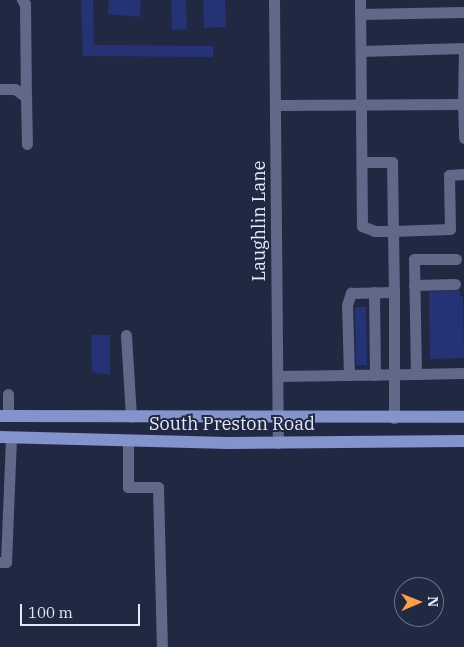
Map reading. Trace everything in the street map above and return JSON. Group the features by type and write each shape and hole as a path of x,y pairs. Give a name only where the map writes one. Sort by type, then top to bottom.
{"main road":[{"name":"South Preston Road","path":"4,416 278,419 464,417"},
{"name":"South Preston Road","path":"5,437 278,443 464,441"}],"street":[{"path":"22,0 25,4 27,144"},
{"name":"Laughlin Lane","path":"274,0 278,443"},
{"path":"360,0 362,226 375,231 450,229 449,175 464,174"},
{"path":"360,14 464,12"},
{"path":"361,51 464,49 464,138"},
{"path":"0,89 15,89 26,97"},
{"path":"275,105 463,104"},
{"path":"362,162 392,162 394,418"},
{"path":"416,374 414,260 456,259"},
{"path":"414,285 455,284"},
{"path":"374,292 375,375"},
{"path":"349,375 347,299 351,293 394,292"},
{"path":"126,335 131,417"},
{"path":"278,376 463,373"},
{"path":"4,416 8,394"},
{"path":"0,562 6,562 5,437"},
{"path":"128,441 128,487 158,487 162,647"}],"building":[{"path":"81,0 93,0 94,45 213,46 213,57 83,56"},
{"path":"109,0 141,0 140,17 108,14"},
{"path":"171,0 186,0 187,29 172,30"},
{"path":"203,0 225,0 226,27 204,28"},
{"path":"460,290 460,296 463,296 464,358 430,359 429,292"},
{"path":"355,307 366,307 367,365 356,365"},
{"path":"91,335 110,335 110,375 92,372"}]}
